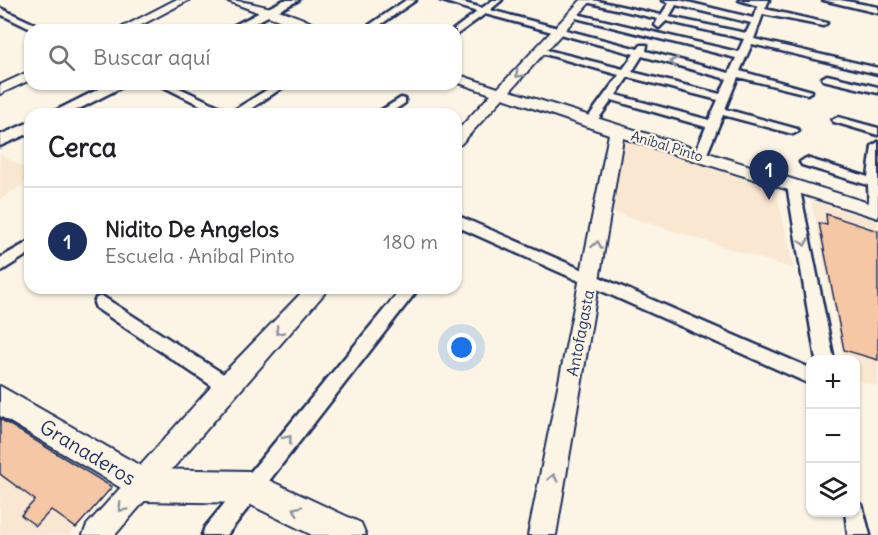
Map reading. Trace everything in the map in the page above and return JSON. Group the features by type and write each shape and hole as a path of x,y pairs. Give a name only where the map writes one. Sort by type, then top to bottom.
{"main road":[{"path":"244,24 293,0"},
{"path":"70,108 108,90"},
{"path":"0,141 24,130"},
{"name":"Granaderos","path":"0,400 143,485 249,487 350,535"}],"street":[{"path":"135,24 184,0"},
{"path":"231,0 300,24"},
{"path":"376,24 412,0"},
{"path":"444,0 639,53 807,92"},
{"path":"462,28 498,0"},
{"path":"462,134 587,0 878,71"},
{"path":"743,0 761,9"},
{"path":"827,0 878,10"},
{"path":"590,123 664,18 672,1 761,9 823,23"},
{"path":"700,156 761,9"},
{"path":"0,11 27,24"},
{"path":"572,16 741,56"},
{"path":"539,51 723,98"},
{"path":"0,90 24,78"},
{"path":"827,78 878,90"},
{"name":"Aníbal Pinto","path":"462,80 590,123 877,212"},
{"path":"177,90 214,108"},
{"path":"245,108 273,90"},
{"path":"609,96 713,125"},
{"path":"390,108 401,101"},
{"path":"718,111 793,131"},
{"path":"838,120 878,132"},
{"name":"Antofagasta","path":"542,535 617,131"},
{"path":"877,212 874,183 878,146"},
{"path":"806,162 874,183"},
{"path":"793,185 824,355"},
{"path":"462,227 591,279 806,374"},
{"path":"0,266 24,250"},
{"path":"97,535 227,386 313,294"},
{"path":"213,535 249,487 406,294"},
{"path":"102,303 227,386"},
{"path":"856,517 859,535"}],"shaded area":[{"path":"621,135 776,190 794,269 613,212"},
{"path":"0,154 24,168 24,185 0,199"},
{"path":"811,200 878,221 878,386 860,381 860,355 843,355"},
{"path":"0,412 112,487 69,535 0,535"}],"building":[{"path":"826,214 878,231 878,360 844,350 819,223 827,225"},
{"path":"0,419 112,487 76,528 51,510 36,526 21,515 35,500 0,474"}],"place":[{"name":"Nidito De Angelos","path":"769,200"}]}
